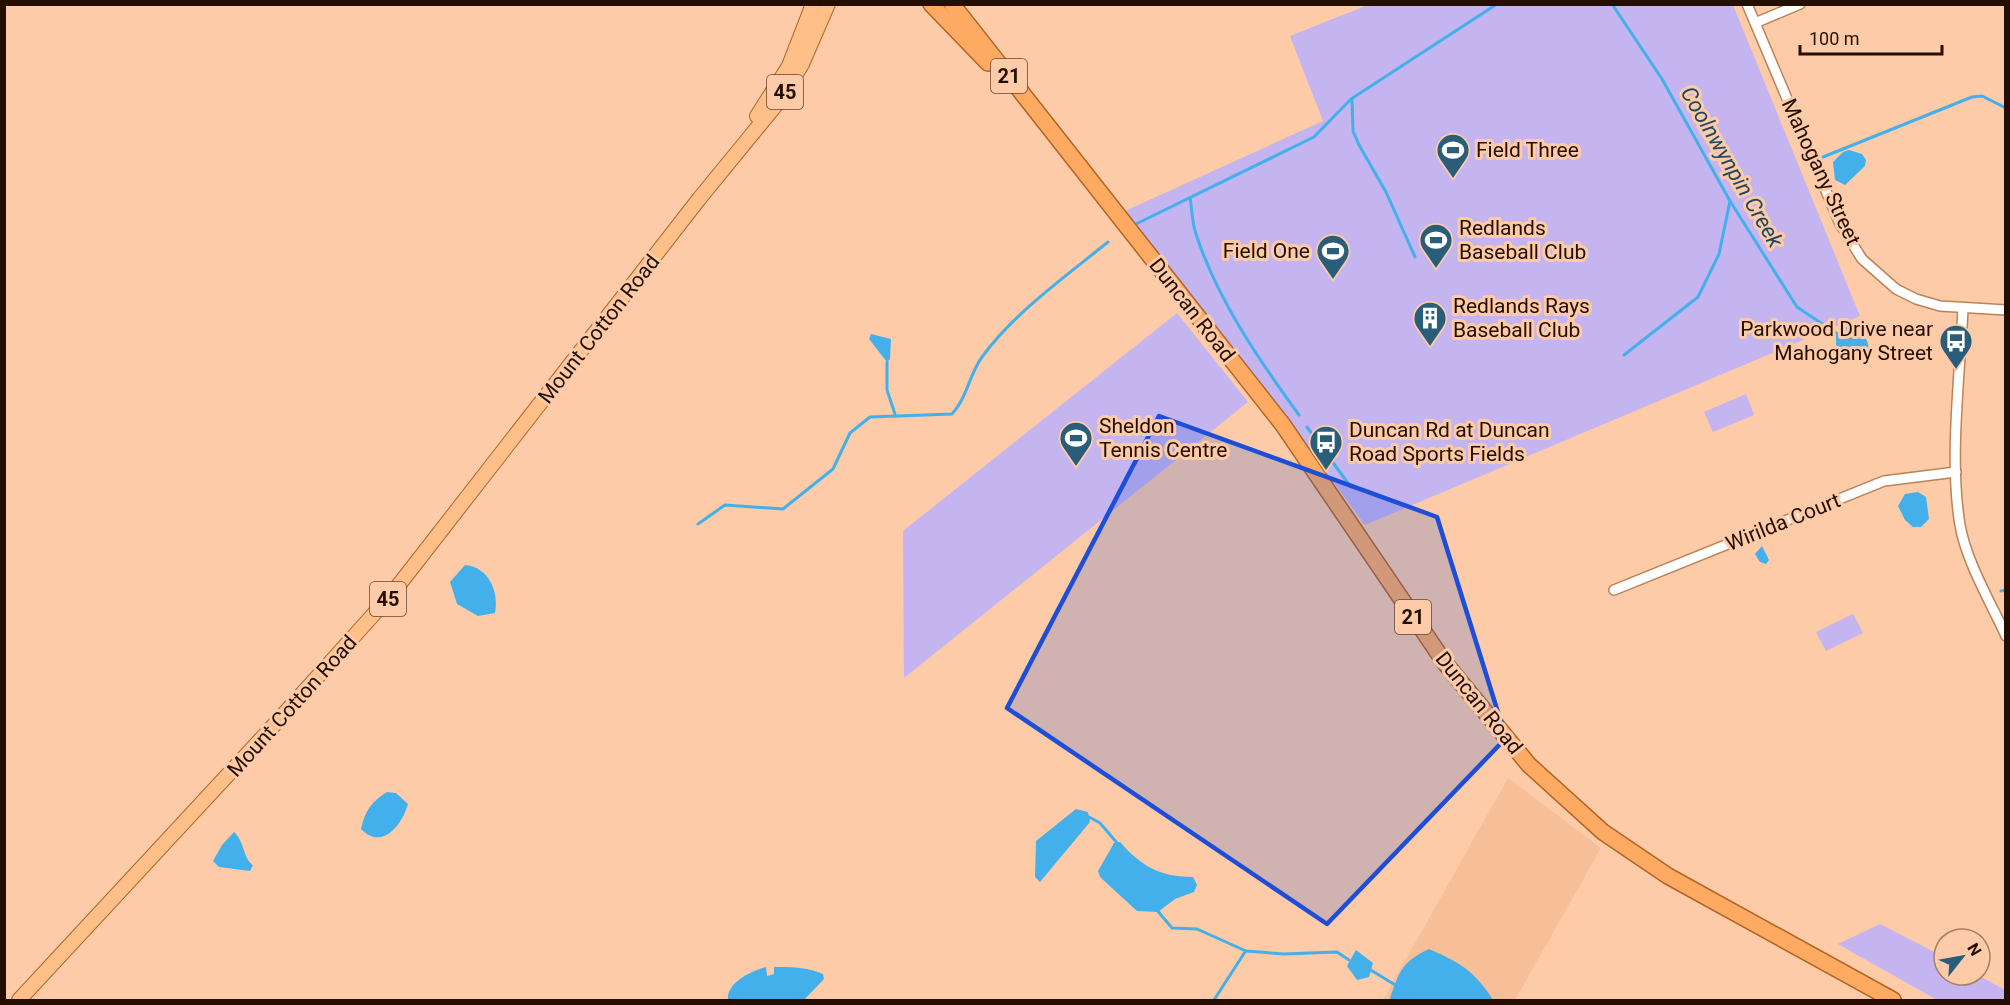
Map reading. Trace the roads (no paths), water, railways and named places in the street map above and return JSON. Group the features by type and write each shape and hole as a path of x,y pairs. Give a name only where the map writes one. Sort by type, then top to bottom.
{"highway":[{"name":"Duncan Road","path":"931,4 1040,118"},
{"name":"Duncan Road","path":"952,4 1283,425 1445,663 1484,714 1529,765 1603,832 1668,876 1893,1000"}],"main road":[{"name":"Mount Cotton Road","path":"723,168 789,66 813,4"},
{"path":"746,134 794,67 820,4"},
{"name":"Mount Cotton Road","path":"19,1000 276,724 391,595 794,80 828,4"}],"street":[{"name":"Mahogany Street","path":"1747,4 1840,224 1862,259 1896,289 1916,299 1940,306 2006,310"},
{"path":"1755,23 1800,4"},
{"path":"1964,308 1956,472 1960,526 1965,543 2006,636"},
{"name":"Wirilda Court","path":"1614,590 1884,481 1956,472"}],"water":[{"path":"1849,150 1862,154 1866,160 1865,166 1845,185 1835,180 1833,162 1843,152"},
{"path":"1848,326 1864,336 1868,343 1869,353 1850,361 1836,345 1836,333"},
{"path":"871,334 891,339 890,359 887,362 869,339"},
{"path":"1918,492 1926,497 1929,519 1921,527 1913,527 1905,520 1898,506 1905,494"},
{"path":"1762,546 1769,560 1766,564 1760,562 1755,554"},
{"path":"465,565 480,570 490,582 494,589 495,613 478,616 457,604 450,582"},
{"path":"387,792 396,793 408,804 405,812 390,833 376,837 369,835 361,829 364,817 373,803"},
{"path":"1076,809 1088,812 1090,822 1040,882 1035,877 1036,841"},
{"path":"234,832 238,836 247,859 253,865 250,871 219,867 213,861 222,845"},
{"path":"1120,842 1136,858 1152,868 1171,875 1193,877 1197,885 1194,892 1175,899 1158,912 1137,911 1100,877 1098,871 1114,843"},
{"path":"1429,949 1465,968 1480,982 1493,1000 1392,1000 1390,998 1393,989 1403,968 1413,958"},
{"path":"1356,950 1373,963 1369,977 1357,980 1347,966"},
{"path":"766,967 767,976 774,974 774,967 793,967 823,974 824,979 804,1000 728,1000 728,994 735,983 753,971"}],"waterway":[{"path":"1136,224 1314,137 1351,99 1497,4"},
{"name":"Coolnwynpin Creek","path":"1612,4 1662,79 1730,201 1797,307 1836,333"},
{"path":"1823,157 1972,97 1982,96 2006,108"},
{"path":"1352,99 1353,131 1386,192 1415,257"},
{"path":"1190,198 1195,230 1215,282 1254,351 1299,415"},
{"path":"1624,355 1698,297 1719,254 1730,201"},
{"path":"698,524 725,505 783,509 833,469 850,433 870,417 952,414 961,401 982,357 1009,325 1108,242"},
{"path":"887,362 887,390 895,414"},
{"path":"1307,427 1350,486"},
{"path":"2001,591 2006,590"},
{"path":"1089,817 1100,823 1118,844"},
{"path":"1156,909 1172,928 1197,929 1246,951 1284,954 1337,952 1349,960"},
{"path":"1214,1000 1245,952"},
{"path":"1369,969 1397,986"}],"place":[{"name":"Field Three","path":"1453,179"},
{"name":"Redlands Baseball Club","path":"1436,269"},
{"name":"Field One","path":"1333,280"},
{"name":"Redlands Rays Baseball Club","path":"1430,347"},
{"name":"Parkwood Drive near Mahogany Street","path":"1956,370"},
{"name":"Sheldon Tennis Centre","path":"1076,467"},
{"name":"Duncan Rd at Duncan Road Sports Fields","path":"1326,471"}]}
